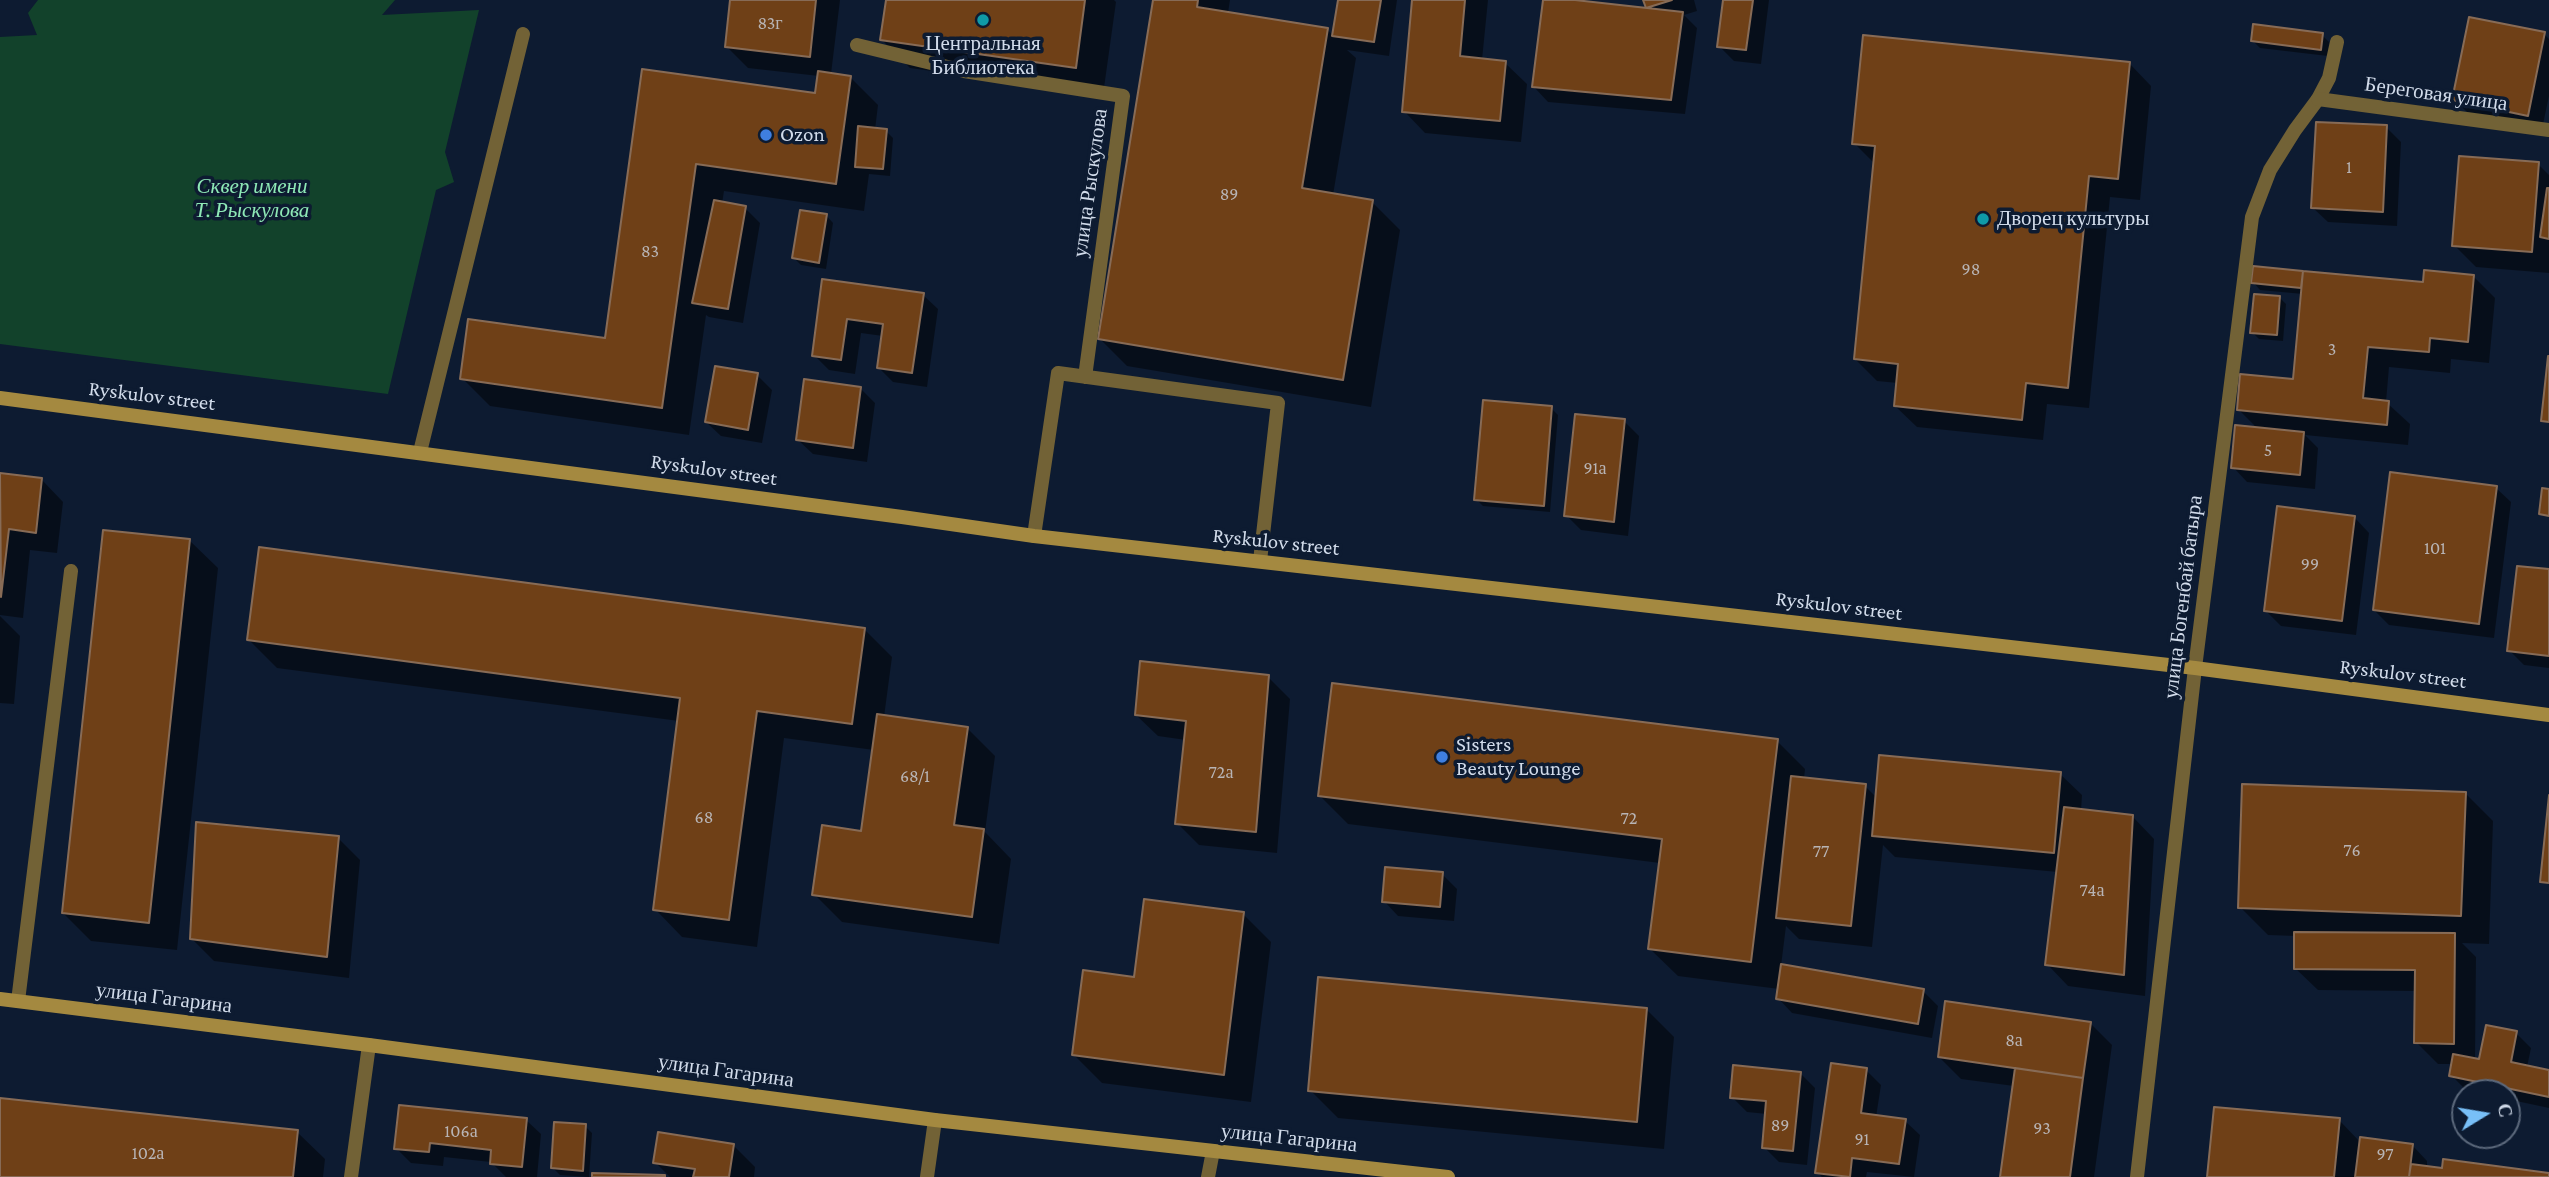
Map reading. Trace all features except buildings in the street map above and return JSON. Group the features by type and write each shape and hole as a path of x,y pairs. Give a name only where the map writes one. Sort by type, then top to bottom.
{"main road":[{"name":"Ryskulov street","path":"0,398 1034,536 2195,668 2549,715"},
{"name":"улица Гагарина","path":"0,999 934,1120 1448,1177"}],"street":[{"path":"420,452 523,34"},
{"name":"улица Богенбай батыра","path":"2137,1177 2195,668 2253,210 2270,170 2329,78 2337,42"},
{"name":"улица Рыскулова","path":"857,46 964,71 1123,96 1085,377"},
{"name":"Береговая улица","path":"2318,99 2549,130"},
{"path":"1034,536 1058,373 1278,403 1260,561"},
{"path":"18,1001 71,571"},
{"path":"351,1177 369,1045"},
{"path":"927,1177 934,1120"},
{"path":"1208,1177 1213,1151"}],"green space":[{"name":"Сквер имени Т. Рыскулова","path":"38,0 395,0 382,15 479,10 445,152 454,182 436,190 388,394 0,344 0,37 37,35 28,13"}],"place":[{"name":"Центральная Библиотека","path":"983,20"},
{"name":"Ozon","path":"766,135"},
{"name":"Дворец культуры","path":"1983,219"},
{"name":"Sisters Beauty Lounge","path":"1442,757"}]}
